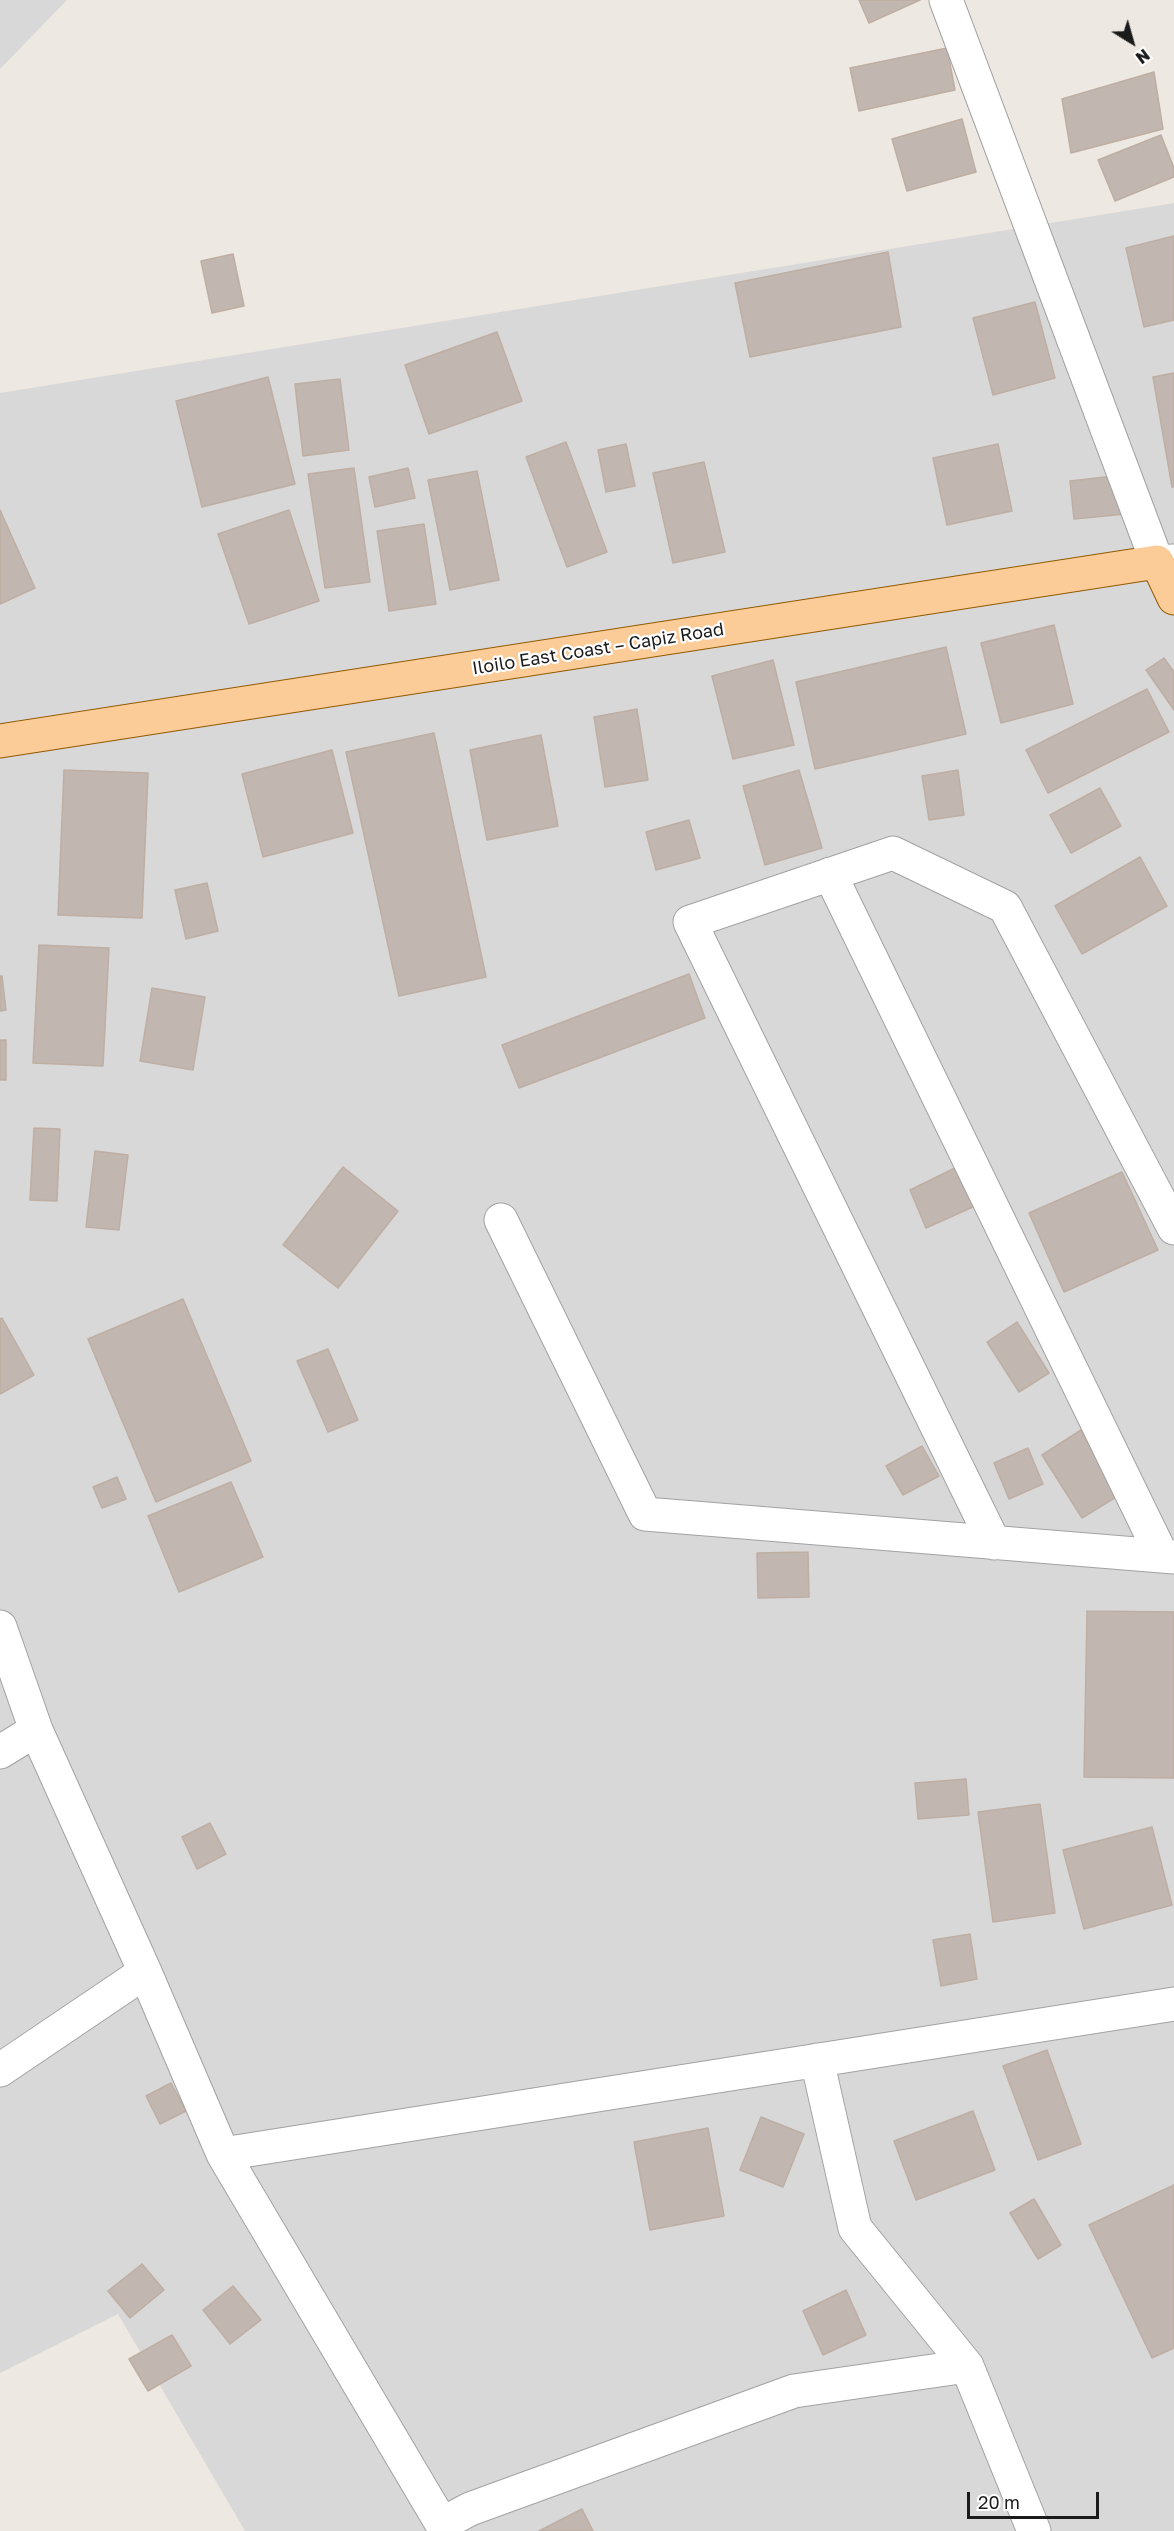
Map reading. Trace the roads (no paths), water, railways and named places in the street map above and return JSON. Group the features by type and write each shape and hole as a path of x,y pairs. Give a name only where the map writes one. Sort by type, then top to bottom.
{"main road":[{"path":"1165,562 1174,598"},
{"name":"Iloilo East Coast – Capiz Road","path":"0,741 1165,562"}],"street":[{"path":"946,0 1165,562"},
{"path":"994,1543 690,922 893,853 1005,907 1174,1228"},
{"path":"831,874 1168,1557"},
{"path":"501,1220 645,1514 1168,1557"},
{"path":"0,1627 36,1730 145,1972 223,2154 444,2527 470,2509 794,2391 967,2366"},
{"path":"0,1752 36,1730"},
{"path":"0,2070 145,1972"},
{"path":"223,2154 1174,2004"},
{"path":"817,2060 855,2228 967,2366 1034,2531"}]}
